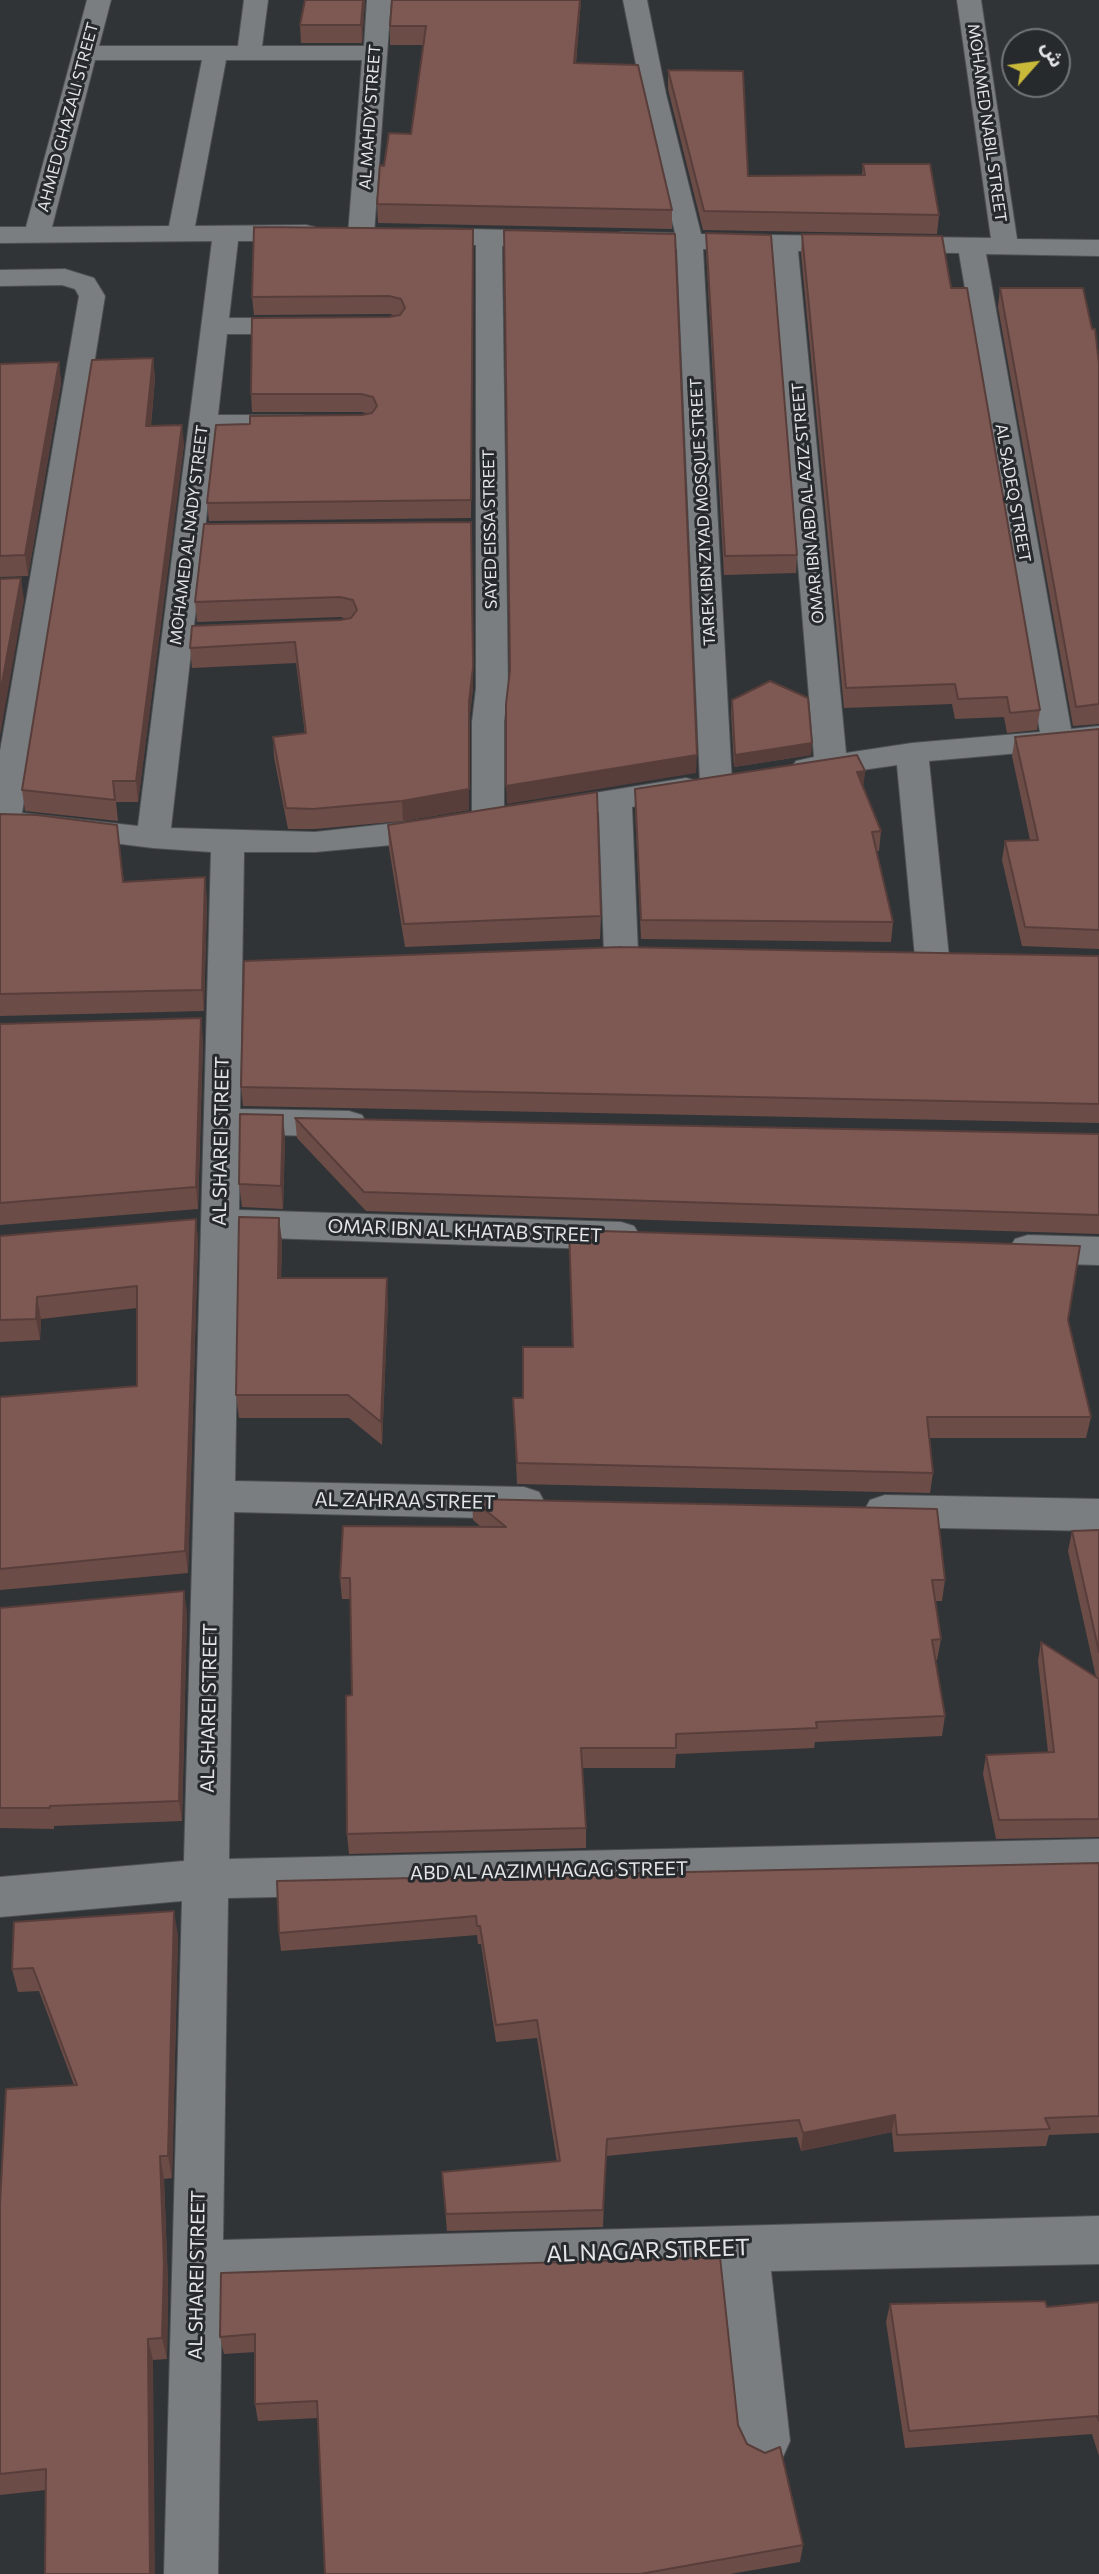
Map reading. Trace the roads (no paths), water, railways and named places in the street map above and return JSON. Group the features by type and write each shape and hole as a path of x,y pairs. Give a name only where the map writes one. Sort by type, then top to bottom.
{"street":[{"name":"AHMED GHAZALI STREET","path":"37,234 99,0"},
{"path":"249,53 256,0"},
{"name":"AL MAHDY STREET","path":"379,0 376,53 383,235"},
{"name":"TAREK IBN ZIYAD MOSQUE STREET","path":"615,800 729,781 690,241 654,94 635,0"},
{"name":"MOHAMED NABIL STREET","path":"970,0 1005,246"},
{"path":"85,53 376,53"},
{"path":"181,232 215,53"},
{"path":"0,235 181,232 1099,247"},
{"name":"MOHAMED AL NADY STREET","path":"153,838 191,634 203,533 203,424 226,233"},
{"name":"SAYED EISSA STREET","path":"488,820 488,722 492,688 475,530 489,238"},
{"name":"OMAR IBN ABD AL AZIZ STREET","path":"784,243 831,764"},
{"name":"AL SADEQ STREET","path":"971,245 1057,740"},
{"path":"0,278 65,277 85,284 92,296 2,823 41,824 153,838 228,842 341,840 403,834 615,800 621,953"},
{"path":"215,326 323,325"},
{"path":"203,424 322,423"},
{"path":"11,589 44,588"},
{"path":"780,773 912,753 1099,736"},
{"path":"912,753 932,957"},
{"name":"AL SHAREI STREET","path":"191,2574 205,1879 192,1592 214,1496 206,1224 221,1121 209,1026 238,967 228,842"},
{"path":"221,1121 389,1125"},
{"name":"OMAR IBN AL KHATAB STREET","path":"206,1224 652,1237"},
{"path":"987,1247 1099,1251"},
{"name":"AL ZAHRAA STREET","path":"214,1496 559,1504"},
{"path":"849,1510 1099,1515"},
{"name":"ABD AL AAZIM HAGAG STREET","path":"0,1897 205,1879 1099,1859"},
{"name":"AL NAGAR STREET","path":"197,2266 744,2248 1099,2240"},
{"path":"744,2248 764,2441"}]}
